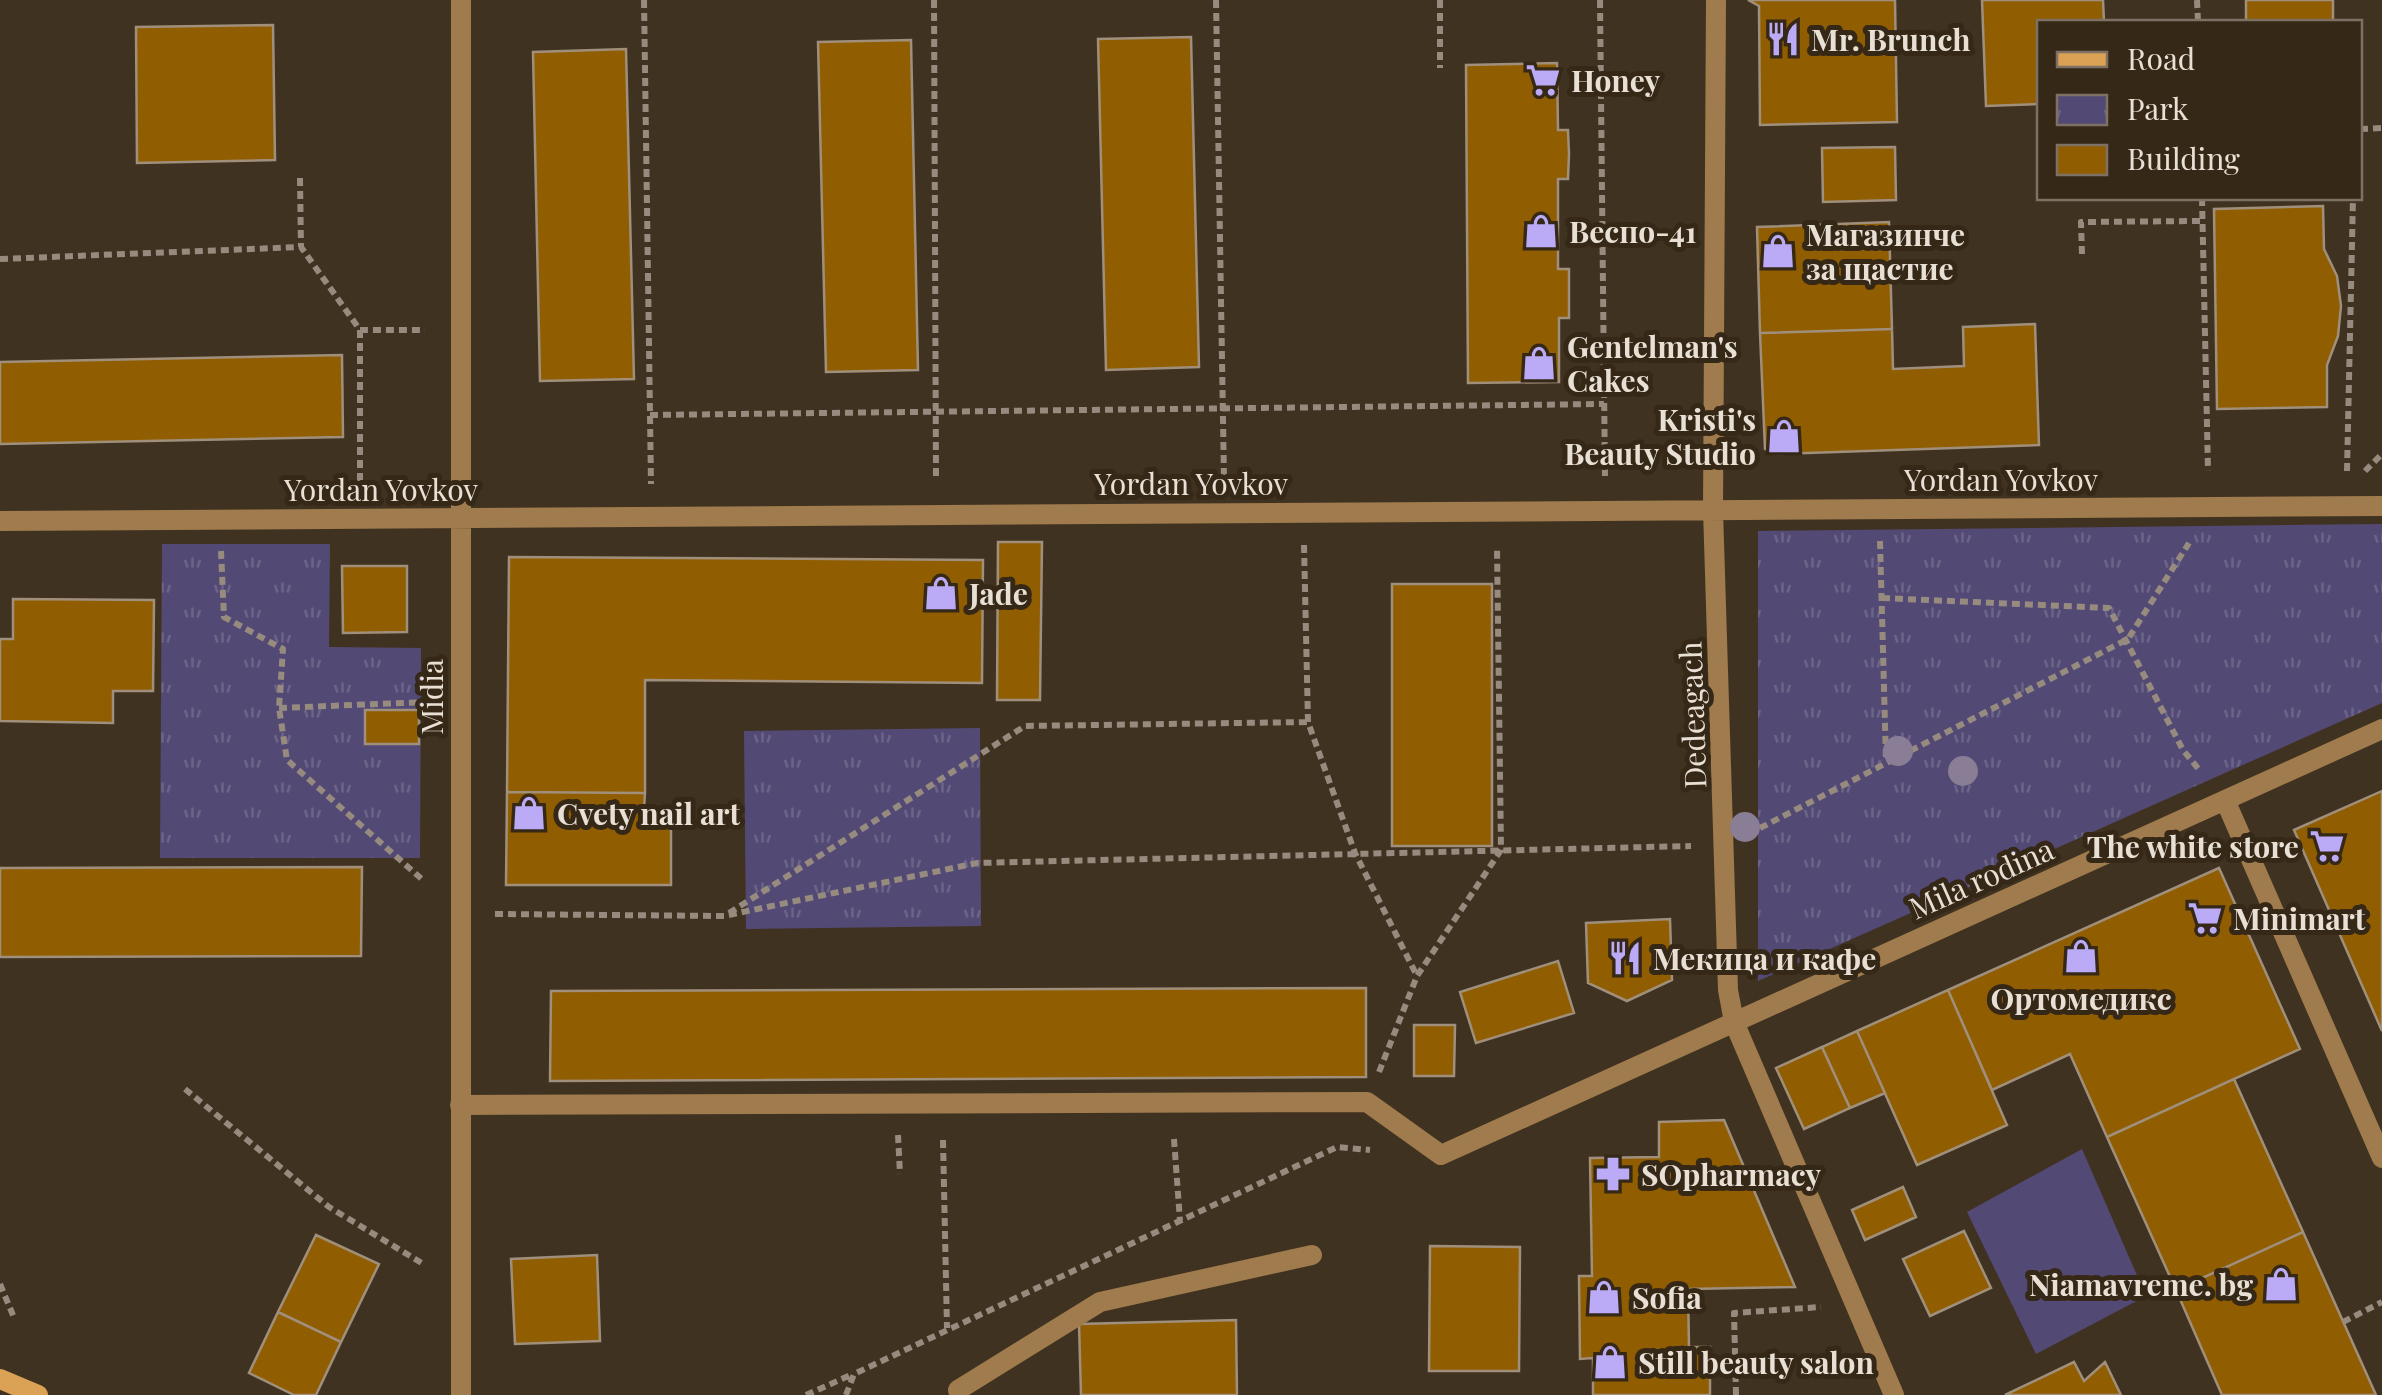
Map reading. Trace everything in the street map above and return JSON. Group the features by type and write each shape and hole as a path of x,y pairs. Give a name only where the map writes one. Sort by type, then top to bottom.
{"main road":[{"path":"0,1379 38,1395"}],"street":[{"name":"Midia","path":"461,0 461,1395"},
{"name":"Dedeagach","path":"1716,0 1714,510 1727,845 1728,990 1734,1022 1894,1395"},
{"name":"Yordan Yovkov","path":"0,521 2382,506"},
{"name":"Mila rodina","path":"1441,1155 2382,728"},
{"path":"2225,800 2382,1158"},
{"path":"460,1106 1367,1102 1441,1155"},
{"path":"955,1393 1100,1302 1312,1255"}],"path":[{"path":"644,0 652,518"},
{"path":"934,0 936,515"},
{"path":"1216,0 1225,513"},
{"path":"1440,0 1440,68"},
{"path":"1600,0 1604,472"},
{"path":"300,178 301,247 360,330 360,454"},
{"path":"2202,200 2208,444"},
{"path":"2346,488 2353,200"},
{"path":"2082,254 2081,222 2202,221"},
{"path":"0,259 301,247"},
{"path":"360,330 461,329"},
{"path":"650,415 1604,404"},
{"path":"219,520 224,617 283,650 278,708 288,760 461,914 724,916 977,863 1727,845 2128,640 2208,508"},
{"path":"1879,510 1886,761"},
{"path":"1337,1148 1367,1102 1417,976 1502,850 1496,512"},
{"path":"1303,513 1308,722 1355,854 1417,976"},
{"path":"1882,598 2108,608 2184,750 2225,800"},
{"path":"278,708 460,701"},
{"path":"724,916 1025,726 1308,722"},
{"path":"185,1089 329,1207 461,1286"},
{"path":"1171,1103 1180,1221"},
{"path":"942,1104 947,1328"},
{"path":"806,1395 1337,1148 1441,1155"},
{"path":"0,1284 15,1320"},
{"path":"2343,1322 2382,1302"},
{"path":"1736,1395 1734,1313 1826,1307"},
{"path":"846,1395 854,1374"}],"green space":[{"path":"2382,524 2382,703 1758,981 1758,531"},
{"path":"162,544 330,544 329,647 421,648 420,858 160,858"},
{"path":"980,728 981,926 746,929 744,731"},
{"path":"2082,1149 2146,1296 2036,1354 1967,1212"}],"building":[{"path":"1748,0 1895,0 1897,122 1760,125 1759,6"},
{"path":"1982,0 2103,0 2104,20 2037,20 2037,104 1986,106"},
{"path":"2246,0 2333,0 2333,20 2246,20"},
{"path":"273,25 275,160 137,163 136,27"},
{"path":"1191,37 1199,367 1106,370 1098,39"},
{"path":"911,40 918,370 826,372 818,42"},
{"path":"626,49 634,379 540,381 533,52"},
{"path":"1557,63 1558,130 1568,130 1569,154 1568,179 1558,179 1558,269 1569,269 1569,318 1559,318 1559,382 1468,383 1466,65"},
{"path":"1895,147 1896,200 1823,202 1822,148"},
{"path":"2323,206 2324,249 2337,276 2341,306 2338,336 2327,365 2327,407 2217,409 2214,209"},
{"path":"1889,222 1892,329 1760,333 1757,227"},
{"path":"2035,324 2039,445 1777,454 1765,449 1760,333 1892,329 1893,369 1964,366 1963,327"},
{"path":"342,355 343,437 0,444 0,362"},
{"path":"998,542 1042,542 1040,700 997,700"},
{"path":"509,557 983,560 982,683 645,680 645,793 507,792"},
{"path":"342,566 407,566 407,632 343,633"},
{"path":"1392,584 1492,584 1492,846 1392,846"},
{"path":"13,599 154,600 153,691 113,691 113,723 0,721 0,639 13,639"},
{"path":"365,710 419,710 419,744 365,744"},
{"path":"2382,791 2382,1031 2294,830"},
{"path":"507,792 645,793 644,809 671,809 671,885 506,885"},
{"path":"362,867 361,956 0,957 0,868"},
{"path":"2219,868 2300,1049 2107,1137 2070,1054 1992,1090 1948,990"},
{"path":"1670,919 1672,980 1627,1001 1588,983 1586,923"},
{"path":"1558,961 1574,1013 1476,1043 1460,992"},
{"path":"1366,988 1366,1077 550,1081 551,991"},
{"path":"1948,990 2007,1125 1917,1165 1857,1031"},
{"path":"1414,1025 1455,1025 1454,1076 1414,1076"},
{"path":"1857,1031 1885,1093 1850,1108 1822,1047"},
{"path":"1822,1047 1850,1108 1804,1129 1776,1068"},
{"path":"2234,1079 2303,1232 2176,1290 2107,1137"},
{"path":"1724,1120 1795,1287 1688,1289 1689,1347 1710,1347 1710,1395 1593,1395 1593,1358 1580,1359 1579,1276 1592,1276 1590,1158 1659,1157 1659,1122"},
{"path":"1903,1187 1916,1217 1865,1240 1852,1210"},
{"path":"1964,1231 1991,1288 1930,1316 1903,1259"},
{"path":"2303,1232 2376,1395 2222,1395 2176,1290"},
{"path":"316,1235 379,1264 341,1342 278,1312"},
{"path":"1430,1246 1520,1247 1519,1371 1429,1371"},
{"path":"597,1255 600,1341 515,1344 511,1259"},
{"path":"278,1312 341,1342 316,1395 294,1395 249,1373"},
{"path":"1236,1320 1237,1395 1081,1395 1079,1324"},
{"path":"2074,1362 2084,1381 2105,1362 2121,1395 2005,1395"}],"place":[{"name":"Mr. Brunch","path":"1783,39"},
{"name":"Honey","path":"1543,80"},
{"name":"Веспо-41","path":"1541,231"},
{"name":"Магазинче за щастие","path":"1778,251"},
{"name":"Gentelman's Cakes","path":"1539,363"},
{"name":"Kristi's Beauty Studio","path":"1784,436"},
{"name":"Jade","path":"941,593"},
{"name":"Cvety nail art","path":"529,813"},
{"name":"The white store","path":"2327,846"},
{"name":"Minimart","path":"2205,918"},
{"name":"Ортомедикс","path":"2081,956"},
{"name":"Мекица и кафе","path":"1625,958"},
{"name":"SOpharmacy","path":"1613,1174"},
{"name":"Niamavreme. bg","path":"2281,1284"},
{"name":"Sofia","path":"1604,1297"},
{"name":"Still beauty salon","path":"1610,1362"}]}
